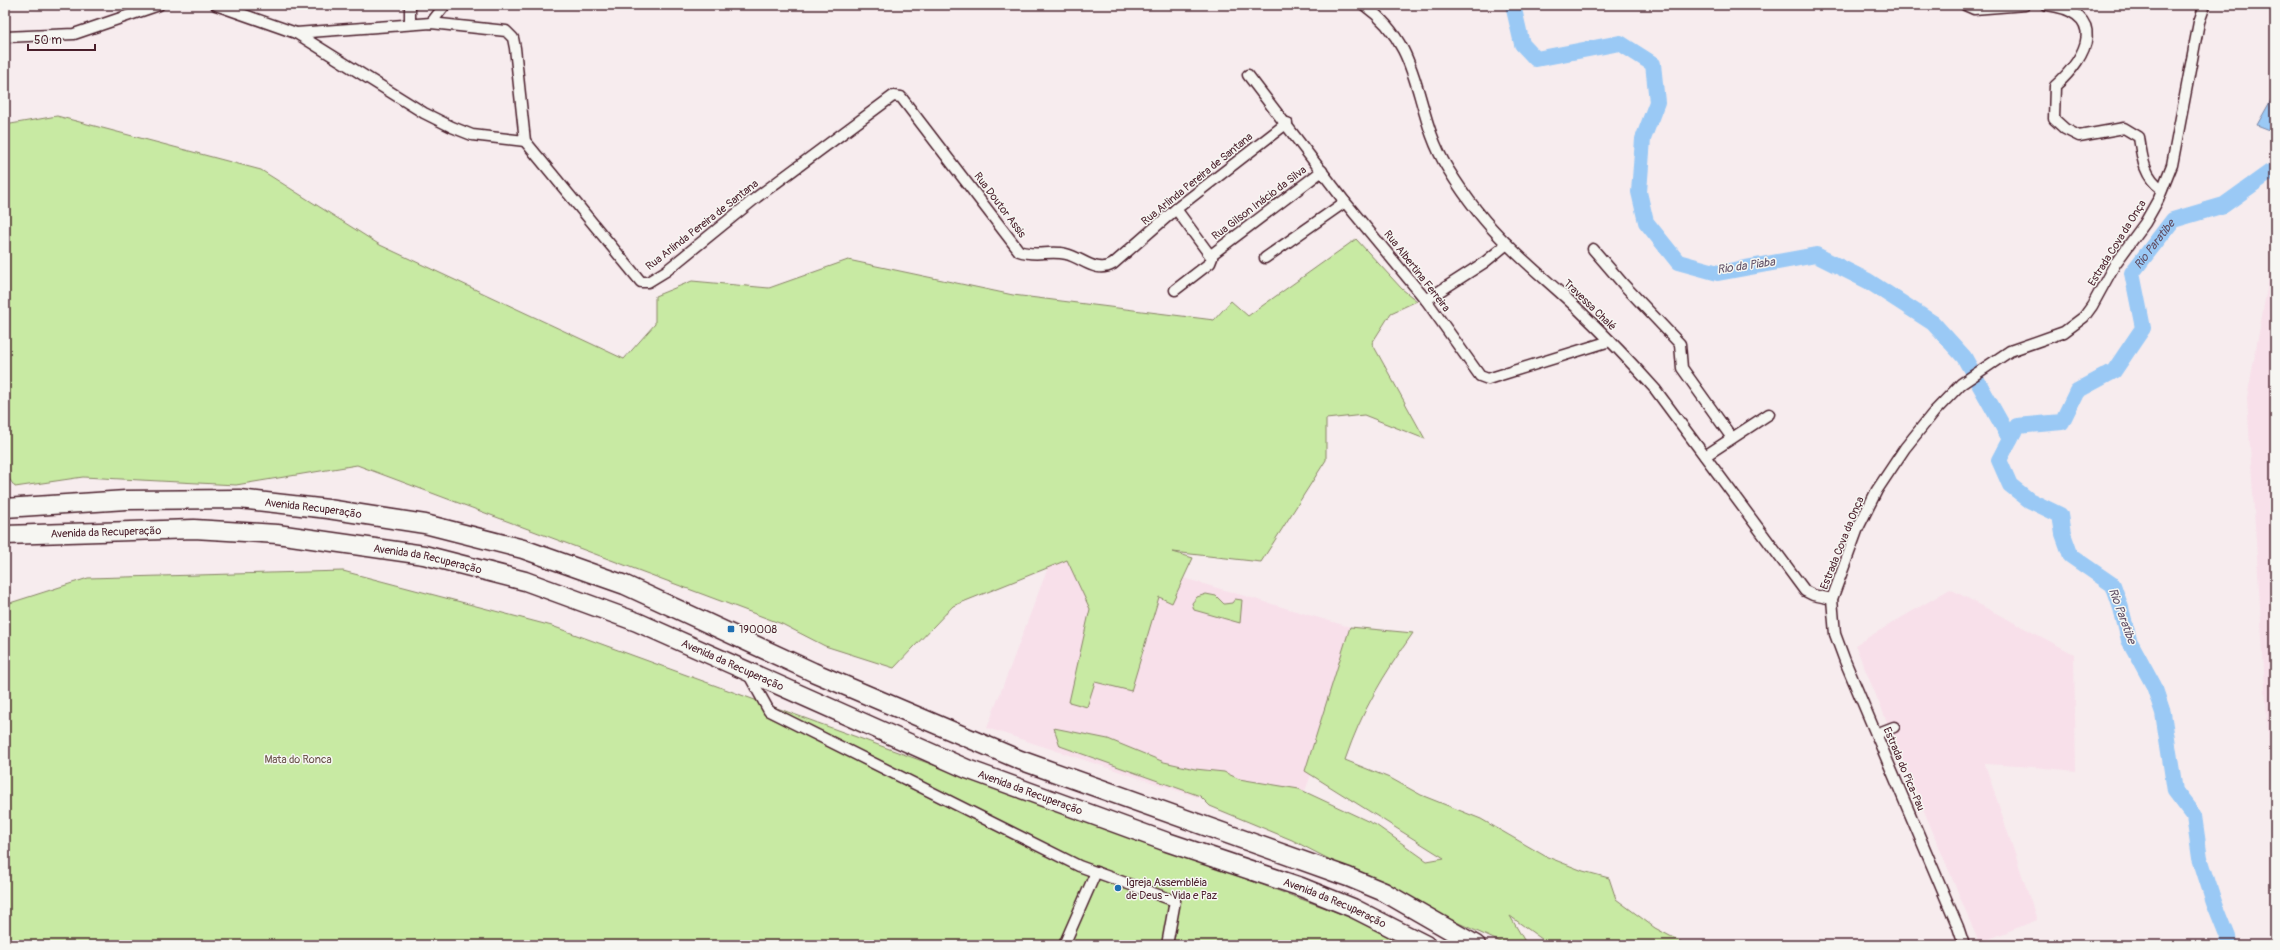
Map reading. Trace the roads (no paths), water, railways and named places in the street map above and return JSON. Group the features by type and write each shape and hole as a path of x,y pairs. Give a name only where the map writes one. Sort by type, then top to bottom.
{"highway":[{"name":"Avenida Recuperação","path":"5,508 126,500 239,500 328,509 440,528 523,549 612,580 661,600 813,672 1012,757 1134,802 1307,862 1384,892 1476,945"},
{"name":"Avenida da Recuperação","path":"5,535 134,529 229,530 350,543 424,556 525,581 637,622 967,769 1167,842 1301,887 1353,908 1426,945"}],"street":[{"path":"5,37 74,34 159,5"},
{"path":"216,5 257,18 296,33 424,113 452,128 472,135 525,142 513,38 506,31 431,23 296,33"},
{"path":"410,5 410,24"},
{"path":"431,23 445,5"},
{"name":"Travessa Chalé","path":"1364,5 1378,15 1398,38 1417,84 1435,144 1447,168 1461,188 1507,244 1610,341 1655,389 1799,583 1812,595 1832,599"},
{"path":"1965,5 1974,9 2025,5"},
{"path":"2047,5 2070,10 2079,16 2085,26 2088,41 2084,53 2056,86 2054,119 2065,129 2079,136 2124,128 2139,137 2144,165 2152,182 2162,189"},
{"name":"Estrada Cova da Onça","path":"1832,599 1858,528 1877,490 1905,448 1934,412 1961,384 2010,351 2064,332 2084,317 2115,264 2145,223 2172,165 2199,22 2205,5"},
{"name":"Rua Albertina Ferreira","path":"1248,75 1287,123 1345,202 1426,300 1484,378 1494,377 1610,341"},
{"name":"Rua Arlinda Pereira de Santana","path":"525,142 635,276 641,282 648,282 666,270 757,197 889,98 898,96 908,106"},
{"name":"Rua Doutor Assis","path":"908,106 1019,251 1028,254 1066,254 1093,266 1102,268 1113,264 1123,256"},
{"name":"Rua Arlinda Pereira de Santana","path":"1123,256 1176,209 1287,123"},
{"name":"Rua Gilson Inácio da Silva","path":"1175,290 1210,263 1211,256 1322,171"},
{"path":"1266,258 1345,202"},
{"path":"1176,209 1211,256"},
{"path":"1426,300 1485,262 1507,244"},
{"path":"1593,249 1624,285 1680,344 1682,368 1732,438"},
{"path":"1705,456 1769,414"},
{"name":"Estrada do Pica-Pau","path":"1832,599 1835,634 1958,927 1964,945"},
{"path":"747,672 769,711 1079,866 1175,901 1167,945"},
{"path":"1876,734 1894,727"},
{"path":"1064,945 1096,872"}],"water":[{"path":"2275,93 2275,132 2257,125"}],"waterway":[{"name":"Rio da Piaba","path":"1513,5 1522,44 1536,59 1620,43 1653,64 1657,102 1643,139 1639,192 1646,222 1678,262 1718,273 1816,255 1868,281 1933,323 1964,357 2010,439"},
{"name":"Rio Paratibe","path":"2229,945 2228,937 2214,902 2200,858 2194,816 2175,791 2163,713 2154,686 2129,640 2121,608 2113,585 2071,556 2063,534 2060,515 2029,500 2010,485 1999,460 2017,426 2062,422 2077,391 2114,371 2143,328 2132,273 2173,220 2224,205 2270,172 2275,173"}],"place":[{"name":"190008","path":"731,629"},
{"name":"Igreja Assembléia de Deus - Vida e Paz","path":"1118,888"}],"park label":[{"name":"Mata do Ronca","path":"298,759"}]}
